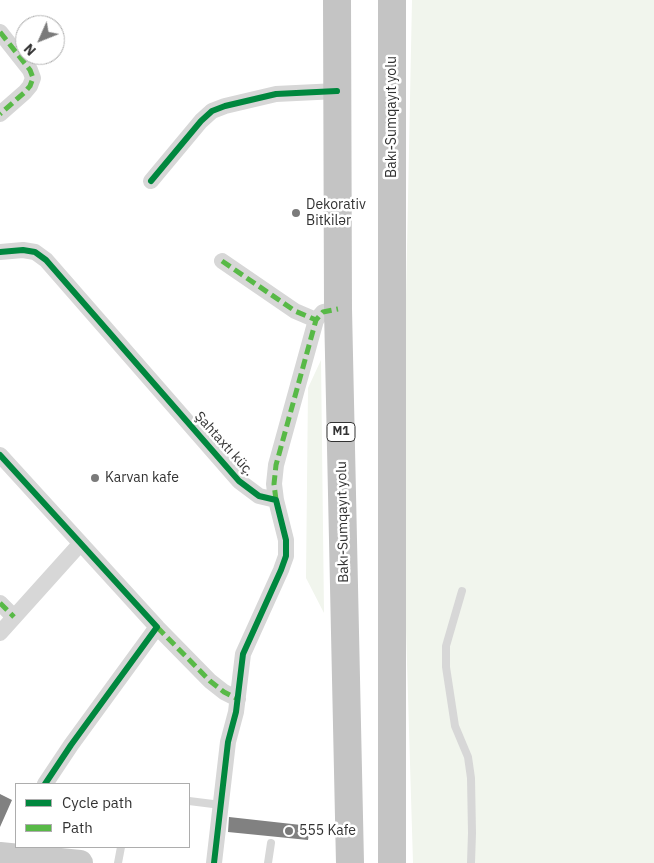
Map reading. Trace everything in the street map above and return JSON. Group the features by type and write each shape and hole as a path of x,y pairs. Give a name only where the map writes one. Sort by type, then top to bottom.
{"highway":[{"name":"Bakı-Sumqayıt yolu","path":"337,0 337,91 327,314 350,863"},
{"name":"Bakı-Sumqayıt yolu","path":"392,0 392,863"}],"main road":[{"path":"7,857 80,863"}],"street":[{"path":"0,32 30,70 33,78 26,92 0,114"},
{"path":"151,181 201,121 212,111 276,94 337,91"},
{"name":"Şahtaxtı küç.","path":"0,252 24,250 35,252 46,260 239,481 259,496 276,500"},
{"path":"214,863 228,742 238,699 240,666 243,654 286,556 283,524 276,500 274,484 276,466 327,314 295,311 222,261"},
{"path":"0,455 157,627 210,681 224,692 238,699"},
{"path":"0,634 80,544"},
{"path":"0,603 14,617"},
{"path":"46,783 157,627"}],"lane":[{"path":"462,591 446,646 446,667 455,726 468,757 471,778 471,863"},
{"path":"190,801 221,805"},
{"path":"268,863 271,843"},
{"path":"118,863 121,848"}],"shaded area":[{"path":"412,0 654,0 654,863 413,863 402,496"},
{"path":"321,360 324,613 306,578 308,388"}],"building":[{"path":"0,794 12,800 0,827"},
{"path":"229,817 310,826 308,840 228,832"}],"marked path":[{"path":"0,32 30,70 33,78 25,92 0,114"},
{"path":"222,261 295,311 316,320"},
{"path":"276,500 274,484 276,465 316,320 323,312 338,309"},
{"path":"0,603 14,617"},
{"path":"157,627 210,681 224,692 238,699"}],"cycle path":[{"path":"151,181 201,121 212,111 276,94 337,91"},
{"path":"0,252 23,250 35,252 46,260 239,481 259,496 276,500 286,540 286,556 243,654 236,712 228,742 214,863"},
{"path":"0,455 157,627 46,783"}],"place":[{"name":"Dekorativ Bitkilər","path":"296,213"},
{"name":"Karvan kafe","path":"95,478"},
{"name":"555 Kafe","path":"289,831"}]}
